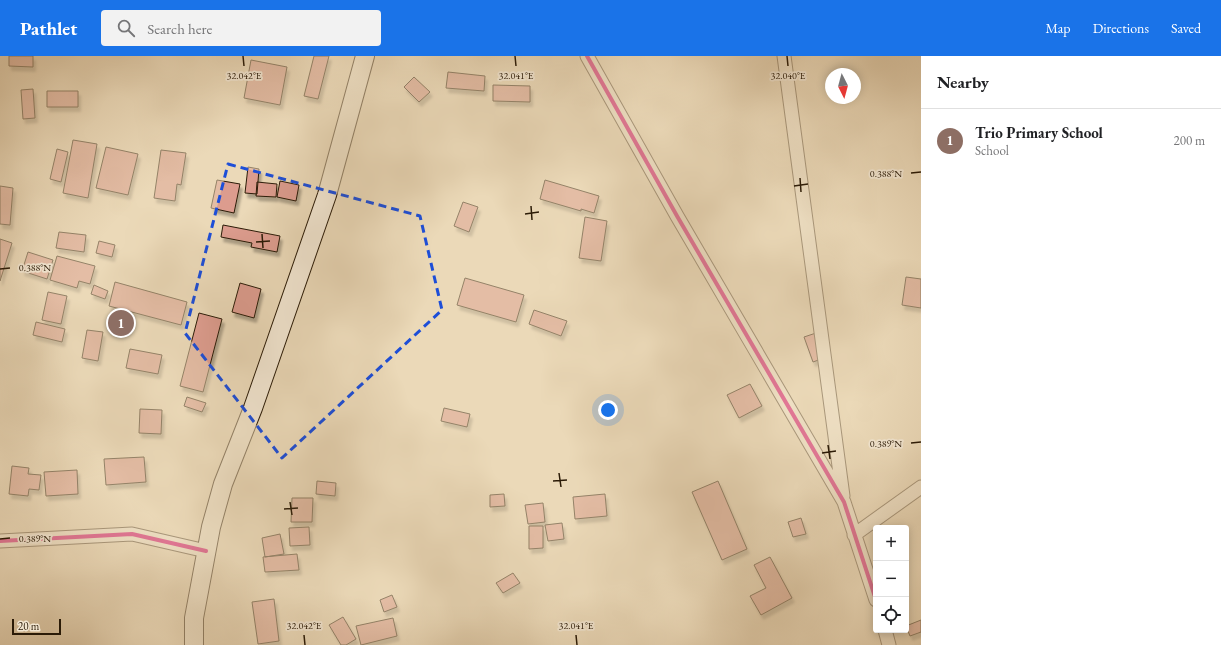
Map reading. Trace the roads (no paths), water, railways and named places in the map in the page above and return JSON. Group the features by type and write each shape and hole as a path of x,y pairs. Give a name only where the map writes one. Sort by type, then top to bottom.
{"main road":[{"path":"194,645 194,618 206,551 223,484 252,408 327,195 365,56"}],"street":[{"path":"587,56 681,223 844,502"},
{"path":"784,56 844,502 875,597"},
{"path":"854,535 921,487"},
{"path":"0,541 132,534 206,551"},
{"path":"886,633 889,645"}],"place":[{"name":"Trio Primary School","path":"121,323"}]}
